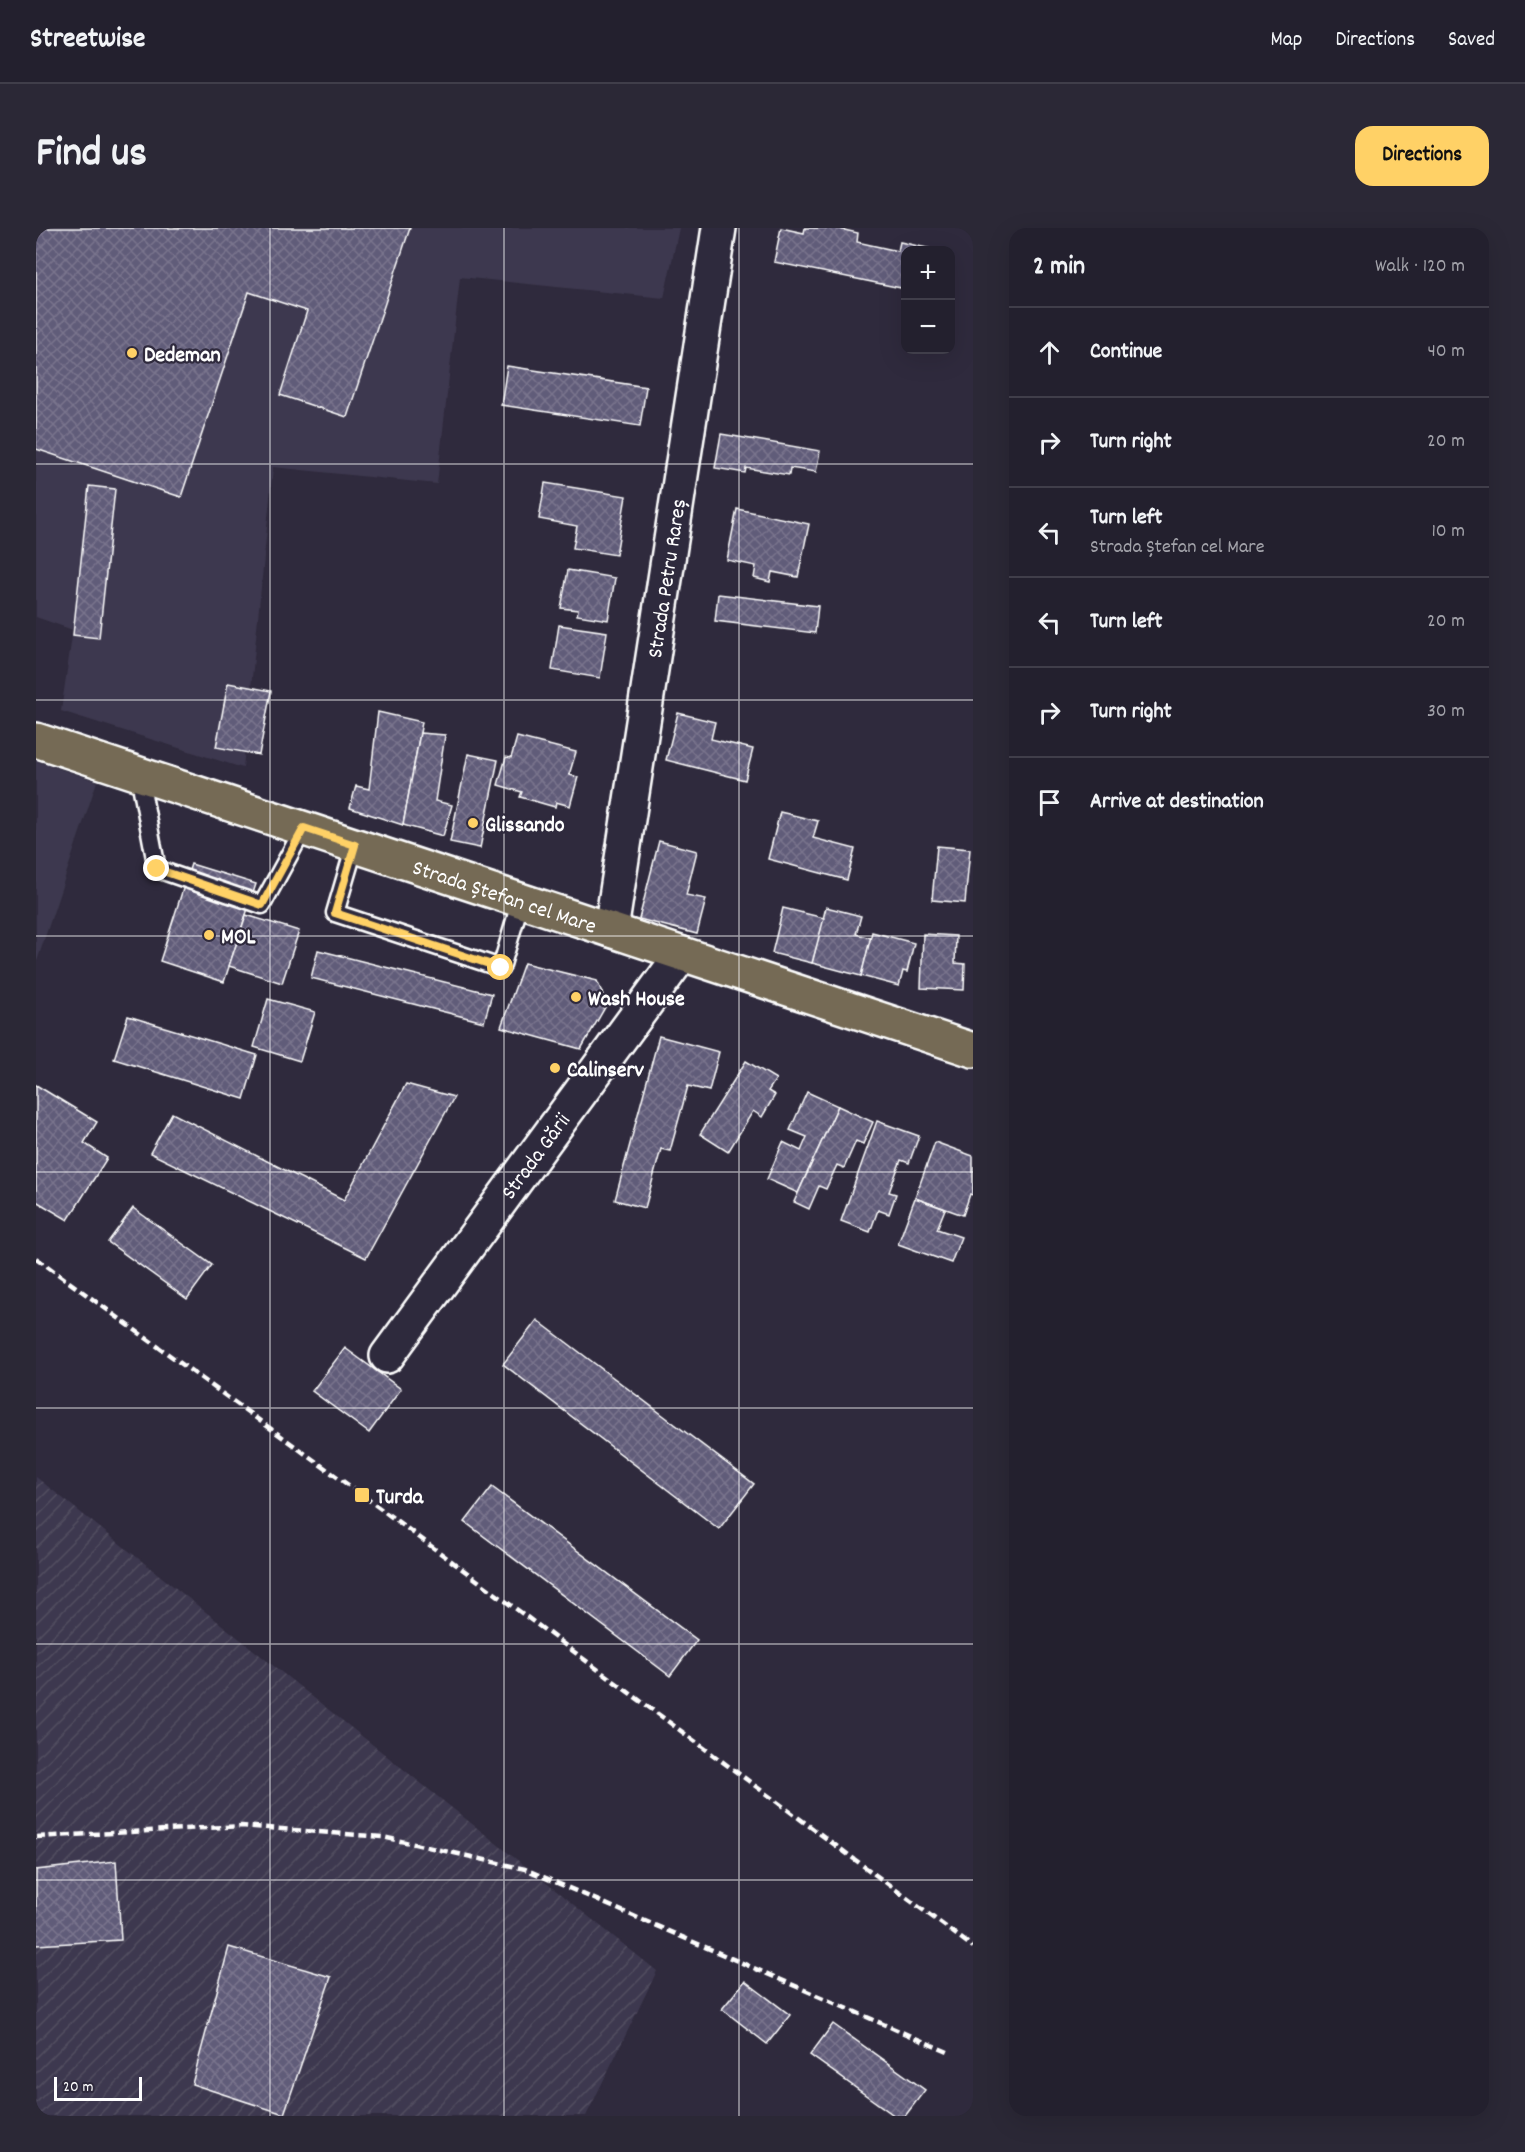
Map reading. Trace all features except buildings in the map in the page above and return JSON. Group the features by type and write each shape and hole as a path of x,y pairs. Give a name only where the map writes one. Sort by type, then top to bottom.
{"main road":[{"name":"Strada Ștefan cel Mare","path":"36,740 973,1050"}],"street":[{"name":"Strada Petru Rareș","path":"610,930 719,228"},
{"name":"Strada Gării","path":"387,1356 682,954"}],"lane":[{"path":"139,774 157,869 262,905 304,828"},
{"path":"355,845 335,913 490,965 501,968 521,900"}],"shaded area":[{"path":"36,228 679,228 664,298 460,277 437,484 273,467 243,768 61,711 73,630 36,617"},
{"path":"36,761 97,781 36,964"},
{"path":"36,1477 657,1971 586,2116 36,2116"}],"railway":[{"path":"36,1258 362,1495 973,1947"},
{"path":"36,1837 242,1826 383,1837 525,1869 950,2053"}],"place":[{"name":"Dedeman","path":"132,353"},
{"name":"Glissando","path":"473,823"},
{"name":"MOL","path":"209,935"},
{"name":"Wash House","path":"576,997"},
{"name":"Calinserv","path":"555,1068"},
{"name":"Turda","path":"362,1495"}],"route":[{"path":"157,869 262,905 304,828 355,845 335,913 501,968"}]}
